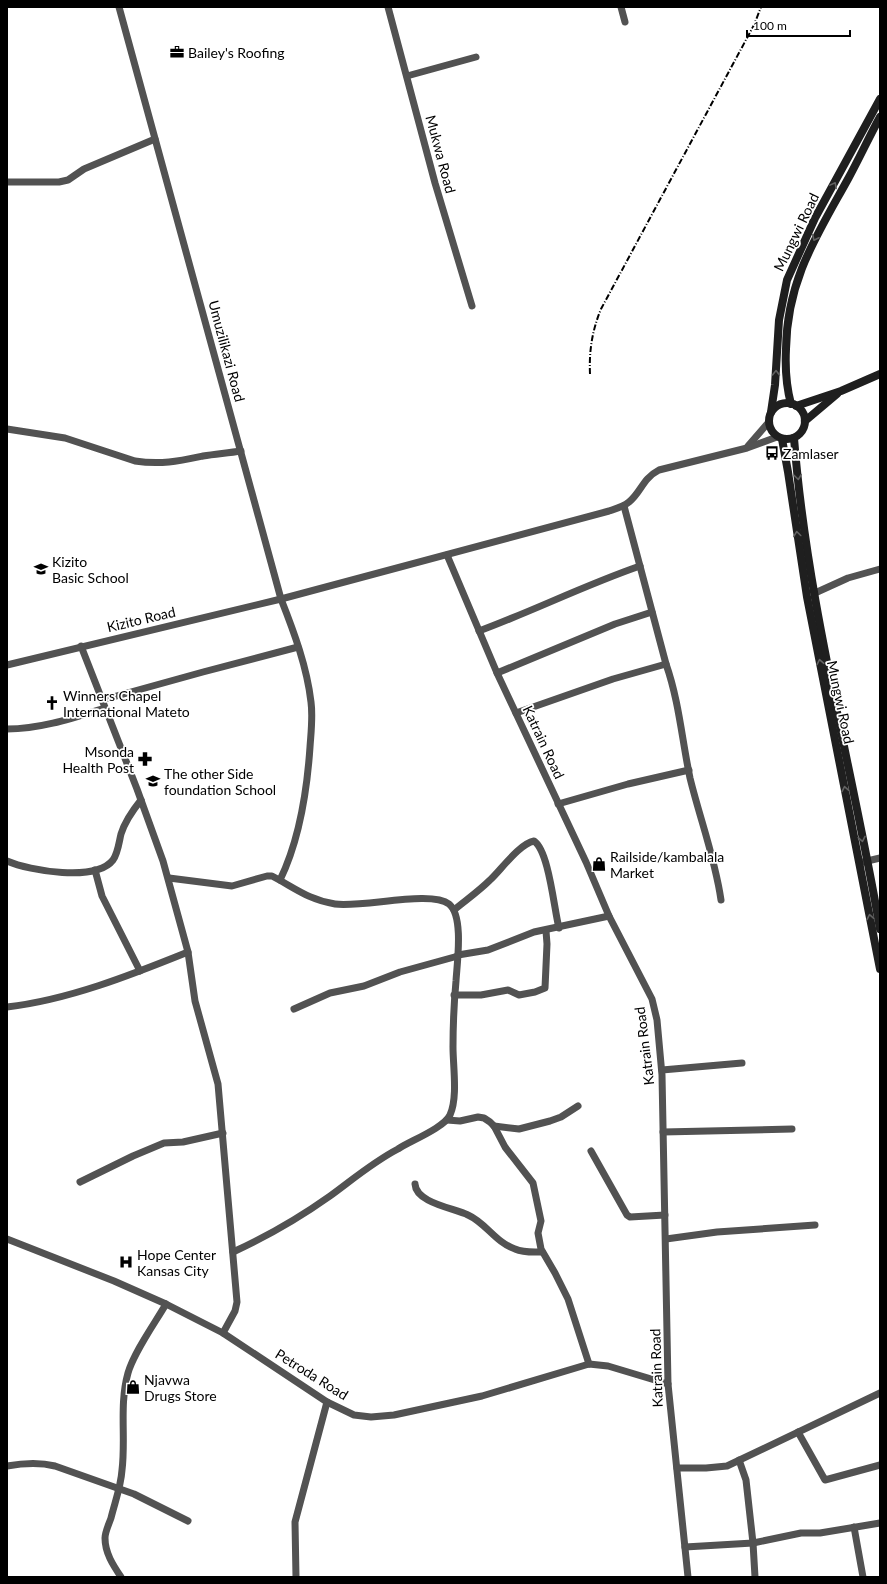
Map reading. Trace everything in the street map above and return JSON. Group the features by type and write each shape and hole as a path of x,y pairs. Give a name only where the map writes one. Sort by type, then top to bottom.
{"main road":[{"name":"Mungwi Road","path":"793,405 786,386 785,361 789,311 793,293 813,242 875,120 880,99"},
{"name":"Mungwi Road","path":"771,412 775,385 779,320 787,280 815,218 875,120"},
{"path":"793,405 841,391 880,374"},
{"path":"805,421 802,412 793,405 786,403 778,406 771,412 768,423 770,428 779,438 794,438 802,431 805,421 841,391"},
{"name":"Mungwi Road","path":"779,438 789,480 807,598 863,862 880,929"},
{"name":"Mungwi Road","path":"794,438 800,495 815,593 863,862 880,969"}],"street":[{"name":"Umuzilikazi Road","path":"119,7 281,599 304,668 311,701 312,724 309,768 305,794 294,845 288,865 280,880"},
{"name":"Mukwa Road","path":"388,7 435,183 472,306"},
{"path":"621,7 624,22"},
{"path":"407,76 476,57"},
{"path":"7,182 59,182 68,180 84,169 155,139"},
{"path":"747,448 768,423"},
{"path":"7,429 65,438 135,461 147,463 159,464 175,462 208,455 240,451"},
{"path":"721,900 718,880 689,770 677,700 624,506 634,498 650,475 659,470 747,448 779,438"},
{"name":"Kizito Road","path":"7,665 281,599 624,506"},
{"name":"Katrain Road","path":"447,555 497,673 586,862 609,916 652,999 662,1070 668,1384 688,1577"},
{"path":"479,631 514,618 599,580 640,566"},
{"path":"815,593 848,578 880,569"},
{"path":"497,673 615,624 652,612"},
{"path":"81,646 141,800 169,878 188,952 195,1001 218,1084 237,1302 236,1311 223,1333"},
{"path":"7,729 17,729 53,723 104,704 203,672 298,647"},
{"path":"516,713 613,679 666,664"},
{"path":"558,804 628,784 689,770"},
{"path":"7,861 18,866 85,873 104,867 114,859 124,826 132,811 141,800"},
{"path":"454,910 489,882 526,844 534,841 538,845 544,859 559,928"},
{"path":"863,862 880,858"},
{"path":"95,870 102,896 140,971"},
{"path":"169,878 232,886 267,876 272,876 305,896 335,904 348,905 408,899 433,899 446,902 454,910 457,916 458,955 454,995 454,1103 447,1120"},
{"path":"294,1009 330,992 364,986 400,972 458,955 488,950 526,935 609,916"},
{"path":"454,995 481,995 508,990 519,995 545,988 547,944 546,930"},
{"path":"7,1007 46,1001 140,971 188,952"},
{"path":"662,1070 742,1063"},
{"path":"494,1126 522,1128 555,1120 578,1106"},
{"path":"233,1252 286,1225 326,1199 365,1170 447,1120 460,1121 481,1117 494,1126 505,1148 533,1183 541,1221 538,1239 542,1252 556,1273 568,1299 589,1364"},
{"path":"663,1132 792,1129"},
{"path":"80,1182 133,1156 164,1143 183,1142 223,1133"},
{"path":"591,1151 627,1215 665,1215"},
{"path":"415,1184 416,1191 423,1197 473,1218 502,1244 521,1251 542,1252"},
{"path":"666,1239 717,1232 815,1225"},
{"name":"Petroda Road","path":"7,1239 114,1281 166,1304 223,1333 327,1402 354,1415 372,1417 394,1414 482,1396 589,1364 608,1366 668,1384"},
{"path":"121,1577 106,1550 105,1537 119,1490 122,1471 124,1448 123,1405 125,1384 134,1360 166,1304"},
{"path":"677,1468 727,1466 880,1394"},
{"path":"296,1577 295,1522 327,1402"},
{"path":"798,1432 825,1480 880,1465"},
{"path":"739,1460 746,1480 755,1577"},
{"path":"7,1466 44,1463 134,1494 188,1521"},
{"path":"685,1547 753,1543 801,1533 820,1533 880,1523"},
{"path":"854,1528 863,1577"}],"railway":[{"path":"590,374 592,341 595,325 601,309 754,25 761,7"}],"place":[{"name":"Bailey's Roofing","path":"177,52"},
{"name":"Zamlaser","path":"772,453"},
{"name":"Kizito Basic School","path":"41,569"},
{"name":"Winners Chapel International Mateto","path":"52,703"},
{"name":"Msonda Health Post","path":"145,759"},
{"name":"The other Side foundation School","path":"153,781"},
{"name":"Railside/kambalala Market","path":"599,864"},
{"name":"Hope Center Kansas City","path":"126,1262"},
{"name":"Njavwa Drugs Store","path":"133,1387"}]}
